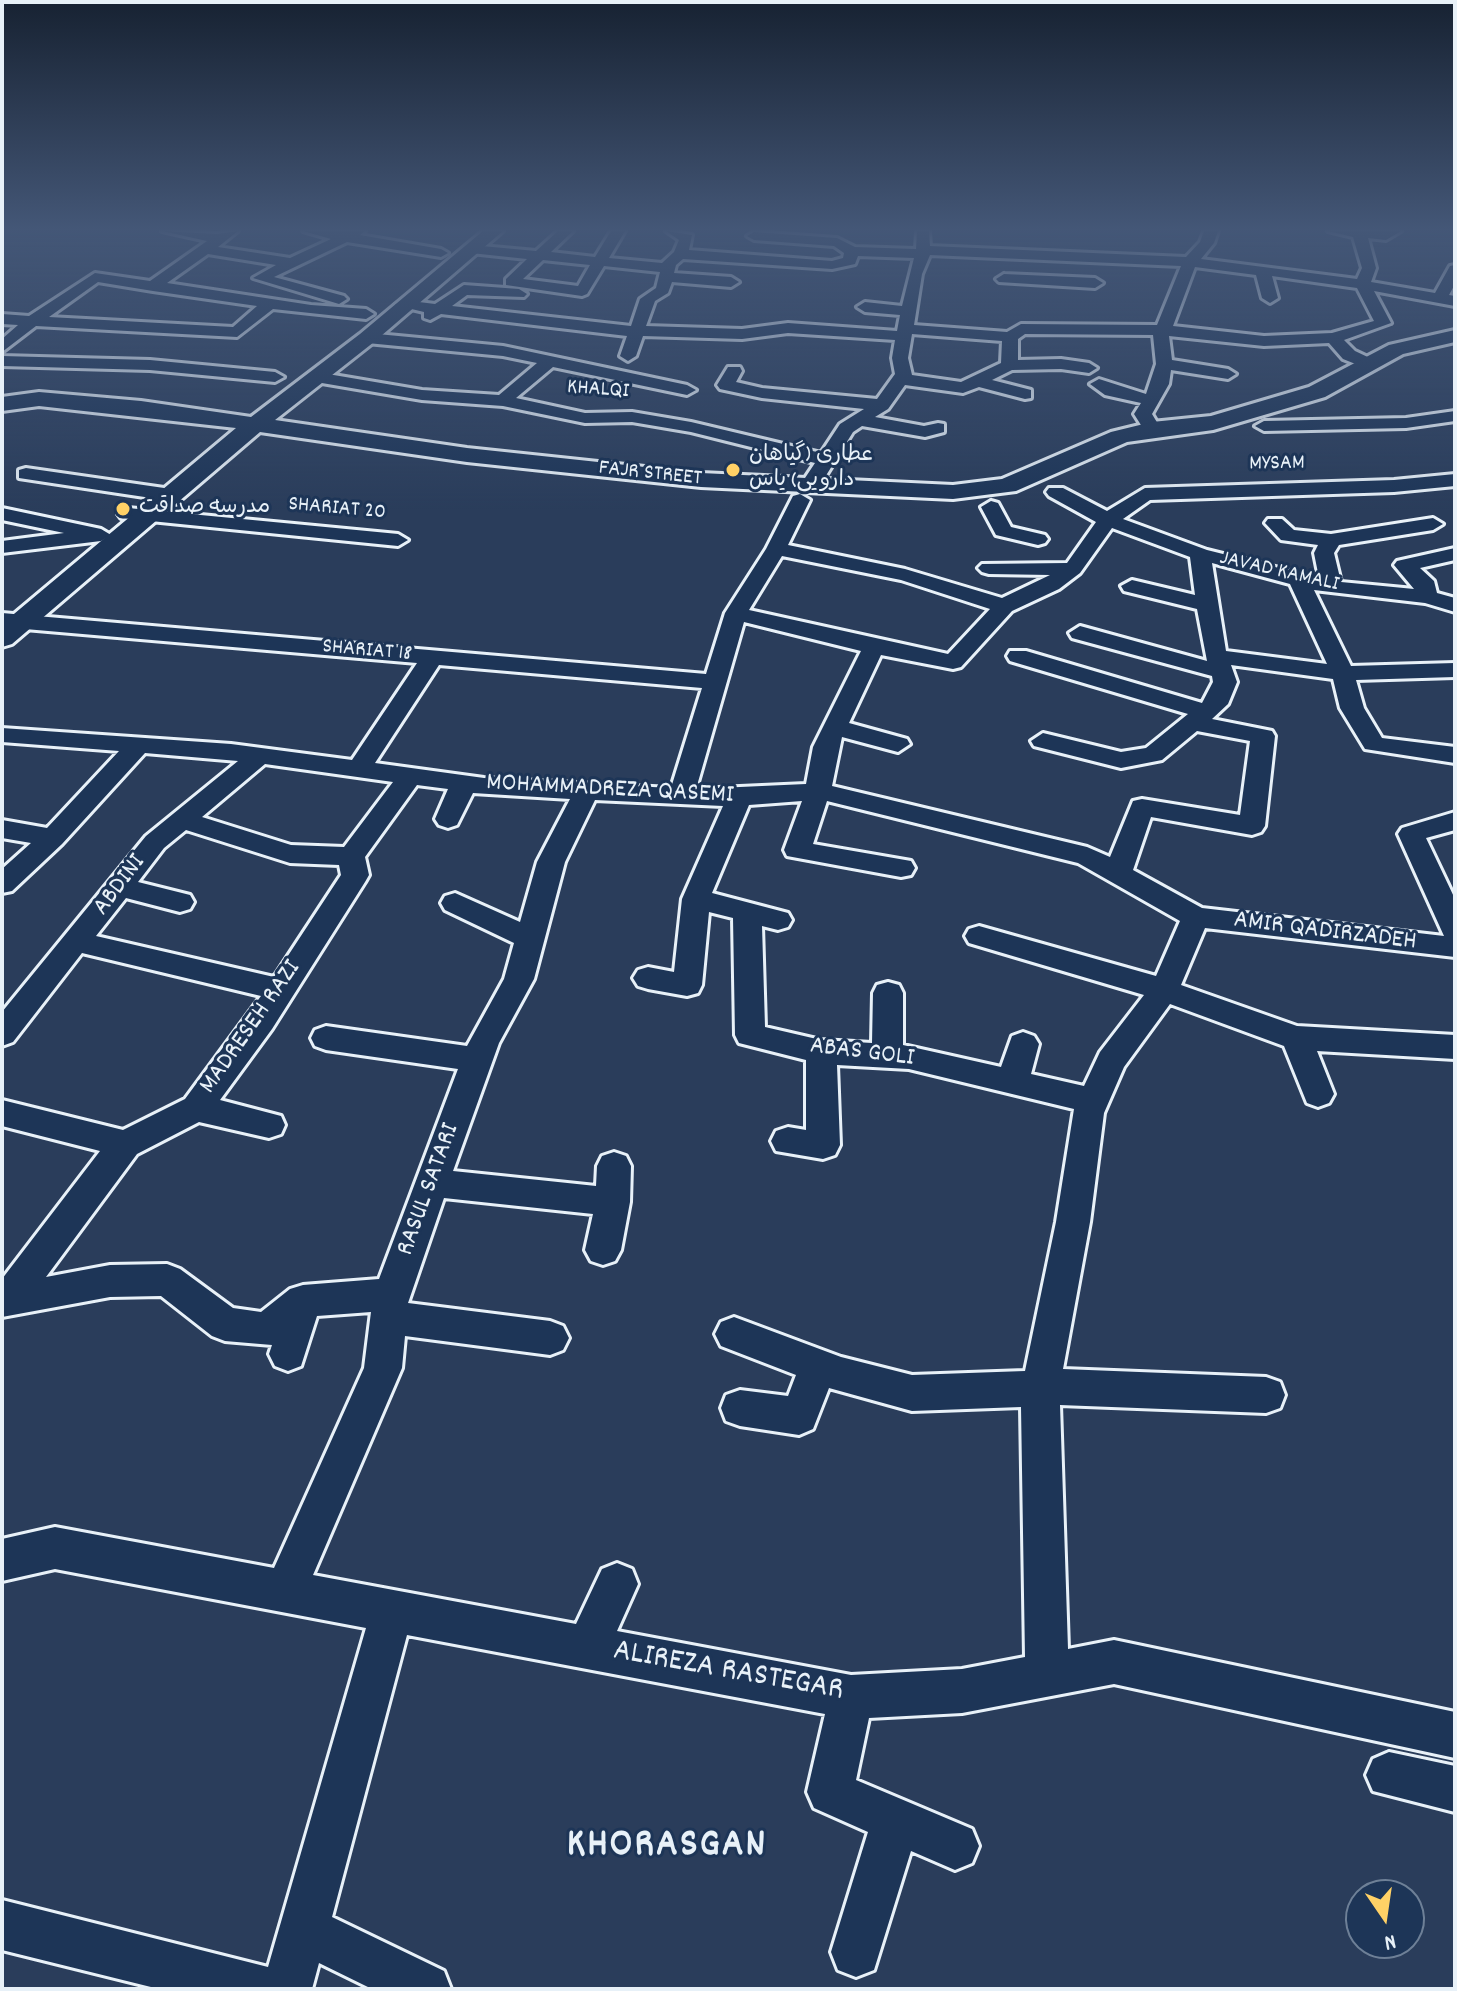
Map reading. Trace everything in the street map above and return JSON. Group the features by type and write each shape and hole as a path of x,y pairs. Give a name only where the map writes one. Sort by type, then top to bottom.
{"main road":[{"path":"240,434 265,398 354,324"},
{"path":"7,624 136,515 296,394 382,324"},
{"path":"8,404 26,410 240,434 514,477 806,492 872,508 991,507 1017,504 1056,492 1086,472 1141,449 1335,409 1415,358 1450,342"},
{"name":"FAJR STREET","path":"8,404 39,399 190,413 240,434 314,433 467,455 806,492 953,492 1007,486 1119,437 1152,429 1213,423 1317,392 1396,349 1450,342"},
{"path":"296,394 295,413 314,433"},
{"path":"190,413 265,398"}],"street":[{"path":"2,347 29,324"},
{"path":"59,324 237,332"},
{"path":"198,370 246,324"},
{"path":"371,387 396,365 425,324"},
{"path":"550,324 742,334 788,328 1010,337 1021,329 1052,324"},
{"path":"628,356 641,324"},
{"path":"681,797 736,613 846,428 882,405 901,379 907,324"},
{"path":"1135,324 1264,341 1333,338 1380,324"},
{"path":"1152,429 1143,414 1160,384 1165,324"},
{"path":"59,362 104,327"},
{"path":"699,351 712,333"},
{"path":"1009,365 1010,337"},
{"path":"367,338 551,360 687,390"},
{"path":"1333,338 1349,355 1368,364"},
{"path":"503,401 551,360"},
{"path":"2,361 198,370 275,377"},
{"path":"901,379 963,388 1009,365 1061,364 1089,368"},
{"path":"1164,364 1228,374"},
{"path":"734,371 726,385 762,393 882,405"},
{"name":"KHALQI","path":"316,377 371,387 503,401 585,418 632,417 691,427 826,460"},
{"path":"977,381 1025,394"},
{"path":"1099,384 1111,391 1151,400"},
{"path":"632,417 663,385"},
{"path":"1410,430 1455,416"},
{"path":"859,420 925,432 938,428"},
{"path":"1264,426 1410,430 1443,435"},
{"path":"26,474 136,515"},
{"name":"MYSAM","path":"1073,569 1108,520 1145,494 1394,486 1455,480"},
{"name":"JAVAD KAMALI","path":"1056,492 1108,520 1200,554 1332,588 1427,597 1455,605"},
{"path":"991,507 1003,531 1038,539"},
{"path":"2,514 136,515"},
{"path":"2,547 136,515"},
{"name":"SHARIAT 20","path":"136,515 398,540"},
{"path":"1275,523 1288,536 1331,540 1433,524"},
{"path":"1331,540 1324,553 1332,588"},
{"path":"776,549 917,578 1004,606"},
{"path":"1043,741 1121,760 1153,755 1216,704 1225,682 1207,605 1200,554"},
{"path":"1427,597 1423,581 1404,565 1455,554"},
{"path":"989,568 1073,569"},
{"path":"736,613 874,647 953,662 1004,606 1051,584 1073,569"},
{"path":"1299,581 1343,673 1352,708 1374,744 1455,755"},
{"path":"1132,586 1207,605"},
{"name":"SHARIAT 18","path":"7,624 714,682"},
{"path":"1080,633 1219,664 1343,673 1455,670"},
{"path":"874,647 825,747 818,791 797,850 901,868"},
{"path":"1018,656 1199,718 1263,736 1252,826 1153,800 1118,873"},
{"path":"359,769 432,658"},
{"path":"835,727 898,744"},
{"name":"MOHAMMADREZA QASEMI","path":"2,735 259,756 464,783 586,792 739,798 818,791 1087,856 1196,917"},
{"path":"2,884 53,838 138,746"},
{"name":"ABDINI","path":"2,1034 155,842 259,756"},
{"name":"MADRESEH RAZI","path":"125,1144 196,1108 355,875 351,856 410,776"},
{"path":"448,819 464,783"},
{"name":"RASUL SATARI","path":"285,1591 383,1368 390,1306 433,1183 478,1060 519,979 551,862 586,792"},
{"path":"648,978 687,985 696,899 739,798"},
{"path":"181,819 290,854 351,856"},
{"path":"1455,821 1411,834 1455,930"},
{"path":"2,829 53,838"},
{"path":"121,887 180,902"},
{"path":"696,899 778,920"},
{"path":"455,903 530,938"},
{"name":"ABAS GOLI","path":"747,912 750,1035 821,1052 909,1057 1093,1101"},
{"path":"1047,1673 1040,1391 1093,1101 1111,1061 1164,990 1196,917"},
{"name":"AMIR QADIRZADEH","path":"1196,917 1455,947"},
{"path":"979,936 1114,972 1296,1038 1455,1047"},
{"path":"78,942 280,989"},
{"path":"887,1056 888,993"},
{"path":"326,1038 478,1060"},
{"path":"1296,1038 1318,1094"},
{"path":"1013,1082 1023,1044"},
{"path":"788,1141 823,1145 821,1052"},
{"path":"196,1108 269,1125"},
{"path":"2,1113 125,1144 5,1301"},
{"path":"603,1250 613,1202 614,1166"},
{"path":"433,1183 613,1202"},
{"path":"5,1301 110,1281 167,1280 225,1324 267,1330 303,1301 390,1306 550,1338"},
{"path":"288,1354 303,1301"},
{"path":"734,1334 819,1366 912,1393 1040,1391 1095,1386 1266,1395"},
{"path":"740,1408 799,1416 819,1366"},
{"name":"ALIREZA RASTEGAR","path":"2,1560 55,1548 851,1697 962,1691 1114,1662 1455,1735"},
{"path":"587,1648 617,1584"},
{"path":"287,1989 392,1611"},
{"path":"851,1697 830,1792 955,1846"},
{"path":"1389,1775 1455,1789"},
{"path":"856,1952 896,1820"},
{"path":"2,1925 261,1989"},
{"path":"303,1929 426,1989"}],"place":[{"name":"عطاری (گیاهان دارویی) یاس","path":"733,470"},
{"name":"مدرسه صداقت","path":"123,509"}],"district":[{"name":"KHORASGAN","path":"667,1849"}]}
